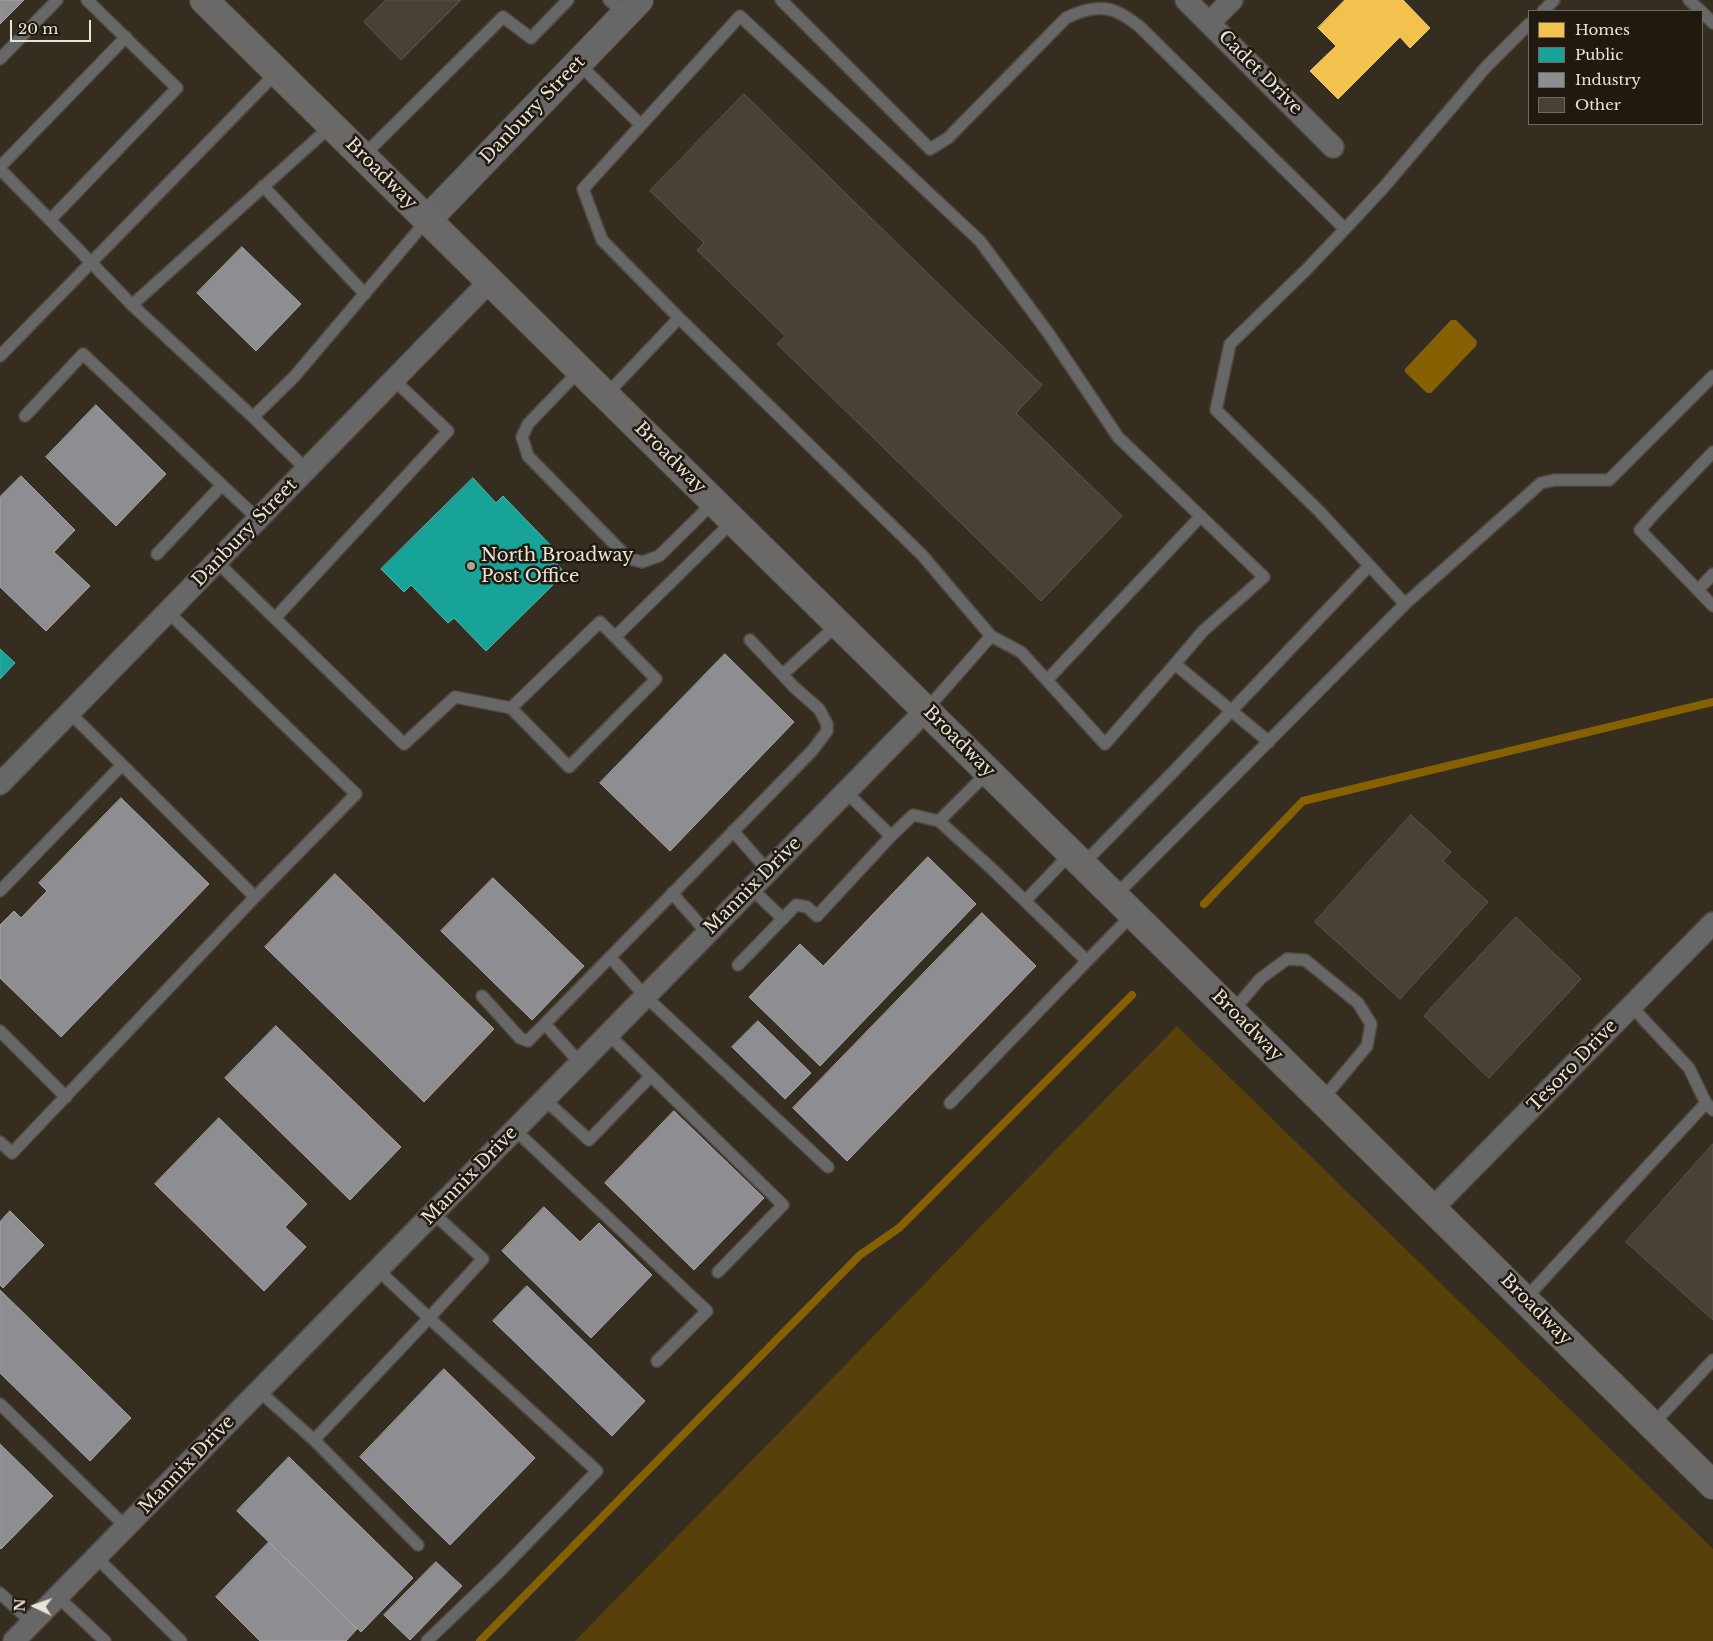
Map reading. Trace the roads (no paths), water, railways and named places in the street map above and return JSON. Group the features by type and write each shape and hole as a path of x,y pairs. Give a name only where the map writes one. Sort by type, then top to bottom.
{"main road":[{"name":"Broadway","path":"204,0 1713,1485"}],"street":[{"name":"Cadet Drive","path":"1186,0 1333,147"},
{"path":"1209,23 1232,0"},
{"name":"Danbury Street","path":"427,220 578,63 624,5"},
{"name":"Danbury Street","path":"0,784 490,281"},
{"name":"Mannix Drive","path":"14,1641 926,710"},
{"name":"Tesoro Drive","path":"1432,1208 1713,923"}],"lane":[{"path":"0,59 57,0"},
{"path":"50,220 178,88 87,0"},
{"path":"363,156 503,17 531,38 568,0"},
{"path":"781,0 930,149 948,138 1066,18 1080,11 1098,8 1118,12 1139,26 1345,229"},
{"path":"1544,10 1554,0"},
{"path":"1689,0 1699,10"},
{"path":"1703,14 1713,23"},
{"path":"740,16 980,241 1049,334 1118,436 1264,577 1203,630 1105,744 1021,652 992,636 922,556 680,318 602,240 583,189 740,16"},
{"path":"1405,604 1319,510 1216,410 1230,344 1345,229 1384,187 1486,66 1528,25"},
{"path":"126,37 0,168 132,305 253,417 306,470"},
{"path":"578,63 641,125"},
{"path":"0,356 277,72"},
{"path":"132,305 332,126"},
{"path":"263,186 365,294"},
{"path":"253,417 294,377 427,220"},
{"path":"606,395 680,318"},
{"path":"25,416 83,354 258,519"},
{"path":"580,370 528,424 522,437 528,456 628,558 642,562 659,556 714,502"},
{"path":"950,1102 1087,960 1124,905 1269,742 1405,604 1541,483 1554,480 1609,480 1713,376"},
{"path":"275,618 448,431 394,380"},
{"path":"1713,452 1640,530 1713,606"},
{"path":"157,554 222,485"},
{"path":"1047,680 1202,516"},
{"path":"615,637 733,520"},
{"path":"217,562 404,744 455,698 511,708 569,766 656,679 600,622 511,708"},
{"path":"1025,901 1077,859 1231,710 1369,566"},
{"path":"1698,590 1713,574"},
{"path":"0,1142 12,1153 255,897 356,794 168,612"},
{"path":"783,674 838,624"},
{"path":"926,710 992,636"},
{"path":"482,996 520,1038 528,1041 812,751 827,732 827,724 819,710 795,688 750,640"},
{"path":"1175,664 1269,742"},
{"path":"70,712 255,897"},
{"path":"0,891 122,765"},
{"path":"939,821 988,772"},
{"path":"846,792 891,836"},
{"path":"738,965 796,905 807,907 817,916 891,836 913,816 939,821 1087,960"},
{"path":"733,831 768,871"},
{"path":"751,888 783,919"},
{"path":"672,893 707,933"},
{"path":"610,957 645,996 828,1167"},
{"path":"1232,1012 1260,979 1287,959 1304,960 1358,1002 1371,1024 1367,1046 1322,1100"},
{"path":"1524,1299 1709,1106 1689,1068 1631,1006"},
{"path":"545,1024 580,1063"},
{"path":"0,1032 66,1096"},
{"path":"608,1034 783,1205 718,1272"},
{"path":"544,1099 589,1140 651,1076"},
{"path":"515,1130 707,1311 657,1361"},
{"path":"314,1440 483,1259 433,1213"},
{"path":"378,1270 597,1470 501,1570 427,1641"},
{"path":"1652,1425 1713,1360"},
{"path":"259,1391 314,1440 418,1545"},
{"path":"0,1404 126,1527"},
{"path":"96,1557 181,1641"},
{"path":"0,1593 32,1623"},
{"path":"58,1597 104,1641"}],"waterway":[{"path":"1204,904 1303,801 1713,702"},
{"path":"480,1641 860,1255 899,1228 1132,995"}],"place":[{"name":"North Broadway Post Office","path":"471,566"}]}
